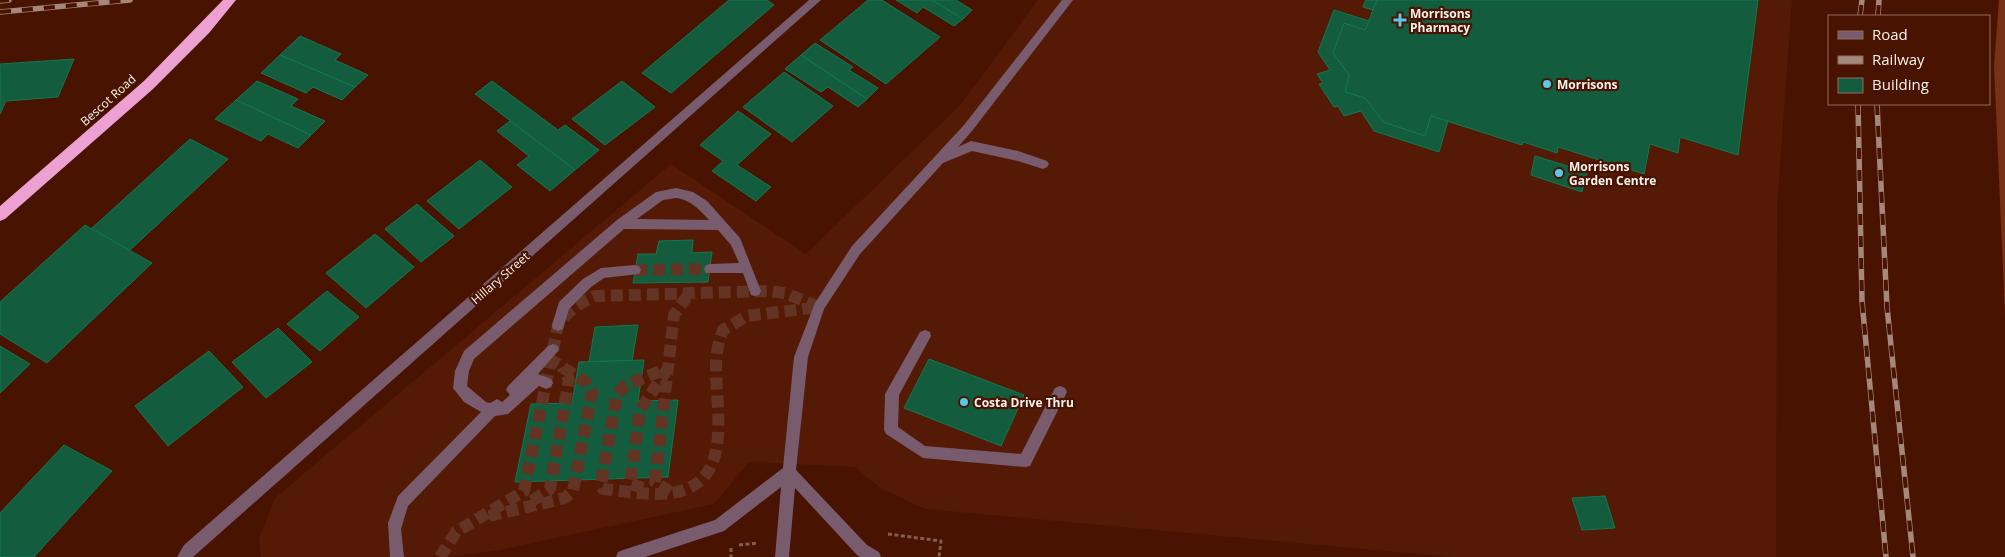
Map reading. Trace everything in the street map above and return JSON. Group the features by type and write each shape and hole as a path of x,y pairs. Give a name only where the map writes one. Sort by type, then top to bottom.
{"highway":[{"name":"Bescot Road","path":"0,215 136,96 214,19 230,0"}],"street":[{"name":"Hillary Street","path":"184,557 189,550 816,0"},
{"path":"782,557 801,357 819,307 856,250 968,128 1068,0"},
{"path":"937,162 971,146 1018,156 1043,164"},
{"path":"546,383 536,379 503,410 492,411 472,402 460,388 462,371 468,354 621,224 660,196 676,193 689,195 703,205 736,242 755,291"},
{"path":"621,224 720,224"},
{"path":"710,269 747,268"},
{"path":"558,325 563,306 587,283 601,273 635,270"},
{"path":"925,336 892,394 892,430 923,452 1025,461 1060,392"},
{"path":"397,557 393,536 394,519 402,501 553,350"},
{"path":"623,557 719,526 789,472"},
{"path":"789,472 862,550 874,557"}],"shaded area":[{"path":"1038,0 1792,0 1777,209 1776,557 1451,557 925,509 880,488 855,467 749,462 714,504 495,551 445,557 261,557 259,538 275,498 671,164 806,254 961,104"},
{"path":"1999,0 2005,0 2005,315 1994,66"}],"building":[{"path":"729,0 767,0 774,5 671,93 642,73"},
{"path":"868,0 882,0 940,37 886,84 820,40"},
{"path":"896,0 932,0 963,19 954,26 923,7 917,13"},
{"path":"932,0 956,0 972,10 963,19"},
{"path":"1366,0 1377,0 1373,10 1363,7"},
{"name":"Morrisons","path":"1377,0 1758,0 1738,155 1680,137 1678,153 1650,144 1644,174 1558,147 1557,153 1523,142 1522,145 1431,116 1425,136 1383,122 1365,98 1345,92 1349,75 1333,53 1344,23 1365,30"},
{"path":"1334,10 1369,21 1365,30 1344,23 1333,53 1349,75 1345,92 1365,98 1383,122 1425,136 1431,116 1448,121 1439,152 1374,131 1361,111 1344,116 1338,106 1334,107 1319,84 1323,83 1317,74 1330,70 1318,52"},
{"path":"300,36 341,54 335,60 368,75 355,87 280,55"},
{"path":"815,43 853,67 849,70 878,88 867,99 801,55"},
{"path":"280,55 355,87 342,100 313,87 306,93 261,73"},
{"path":"801,55 867,99 858,107 828,87 821,92 785,69"},
{"path":"74,59 58,97 6,101 0,114 0,64"},
{"path":"784,72 833,106 792,142 743,107"},
{"path":"257,81 298,99 291,106 325,121 311,135 236,100"},
{"path":"492,81 558,130 565,125 599,150 575,170 475,94"},
{"path":"622,81 655,107 605,145 572,119"},
{"path":"236,100 311,135 298,148 268,134 261,141 215,119"},
{"path":"738,111 771,134 737,165 771,187 756,201 712,171 723,161 700,145"},
{"path":"510,121 575,170 550,191 517,165 529,156 497,131"},
{"path":"190,139 228,159 129,251 91,229"},
{"name":"Morrisons Garden Centre","path":"1535,156 1587,172 1582,192 1531,175"},
{"path":"480,160 512,187 459,229 427,201"},
{"path":"417,204 454,236 421,262 385,229"},
{"path":"85,225 152,263 47,363 0,334 0,302"},
{"path":"375,234 414,267 366,308 326,273"},
{"path":"693,240 692,253 712,252 708,282 633,283 638,254 656,254 659,241"},
{"path":"327,291 359,317 320,351 287,324"},
{"path":"638,325 632,361 589,362 595,327"},
{"path":"278,328 312,362 266,398 232,362"},
{"path":"0,346 30,364 0,393"},
{"path":"209,351 243,387 168,446 135,406"},
{"name":"Costa Drive Thru","path":"929,359 1024,395 1001,446 904,408"},
{"path":"644,360 638,401 678,400 668,477 515,482 531,404 572,403 579,362"},
{"path":"64,445 112,471 34,557 0,557 0,513"},
{"path":"1605,496 1615,528 1582,530 1572,498"}],"tunnel":[{"path":"635,270 710,269"},
{"path":"440,557 456,532 524,491 558,325 565,316 579,305 595,296 768,291 785,293 819,307 747,316 723,330 716,362 717,444 713,461 705,476 692,487 664,494 603,489 601,485 617,394 626,385 668,368"},
{"path":"668,368 674,315 686,298 695,295"},
{"path":"551,360 562,367"},
{"path":"489,516 565,498 573,491 592,392 587,383 562,367"},
{"path":"532,501 550,489 569,379 562,367"},
{"path":"668,368 655,482 670,492"},
{"path":"643,488 630,484 640,410 667,370"}],"railway":[{"path":"0,1 9,0"},
{"path":"0,12 130,0"},
{"path":"1860,15 1862,0"},
{"path":"1878,15 1879,0"},
{"path":"1858,105 1862,301 1886,557"},
{"path":"1877,105 1887,307 1913,557"}],"place":[{"name":"Morrisons Pharmacy","path":"1400,20"},
{"name":"Morrisons","path":"1547,84"},
{"name":"Morrisons Garden Centre","path":"1559,173"},
{"name":"Costa Drive Thru","path":"964,402"}]}
